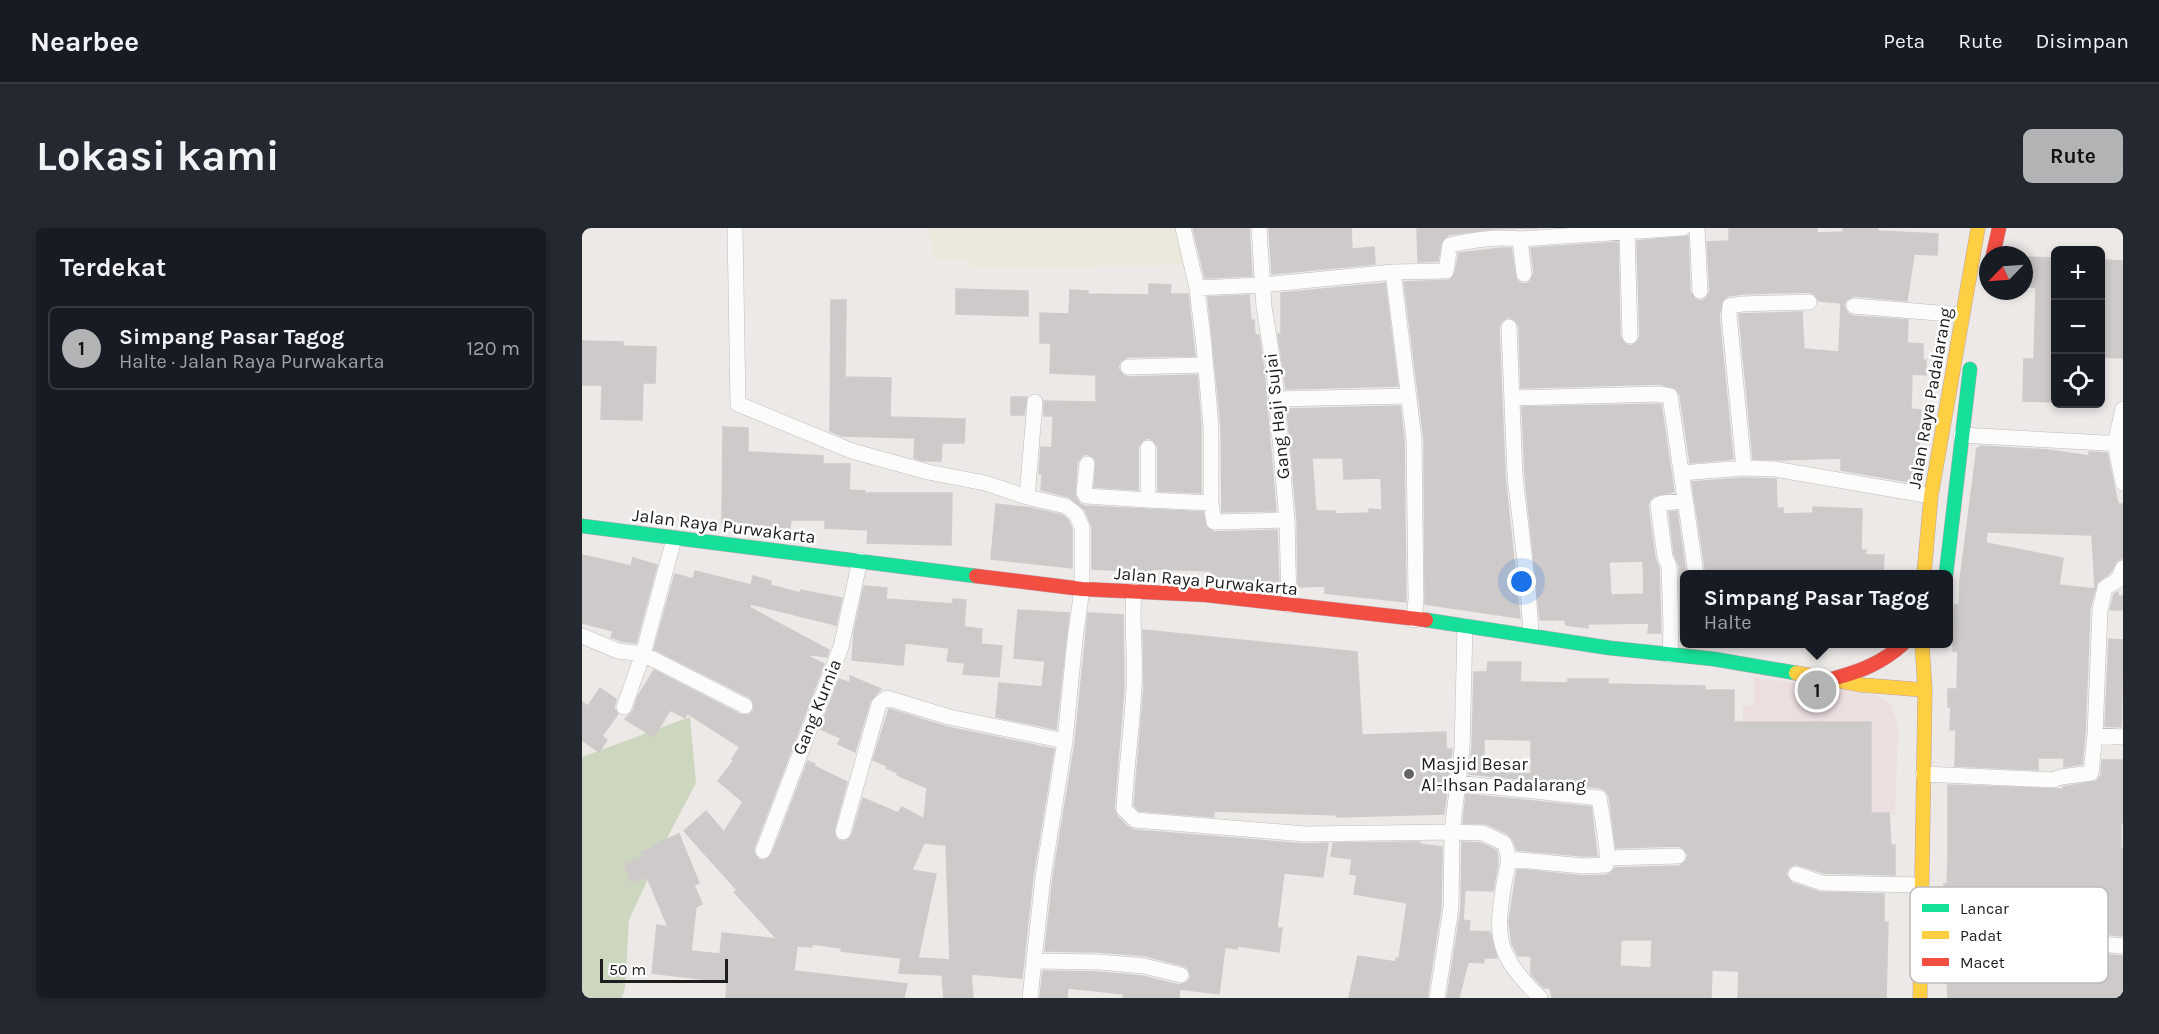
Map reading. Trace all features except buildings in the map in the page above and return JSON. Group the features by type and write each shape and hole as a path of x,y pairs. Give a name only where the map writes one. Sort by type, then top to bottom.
{"highway":[{"name":"Jalan Raya Padalarang","path":"1924,570 1930,496 1978,228"},
{"path":"1995,246 1999,228"},
{"name":"Jalan Raya Padalarang","path":"1946,570 1972,356"},
{"name":"Jalan Raya Purwakarta","path":"582,526 1082,589 1206,595 1465,626 1610,648 1713,659 1825,680 1884,688 1925,690"},
{"name":"Jalan Raya Purwakarta","path":"1825,680 1866,670 1888,658 1899,648"},
{"path":"1921,885 1925,690 1922,648"},
{"path":"1925,690 1935,655"},
{"path":"1920,983 1920,998"}],"street":[{"path":"735,228 738,404 852,451 920,470 985,483 1027,497 1066,506 1080,520 1082,589 1065,741 1043,877 1030,998"},
{"path":"1183,228 1197,288 1211,427 1211,503 1214,522 1287,520"},
{"name":"Gang Haji Sujai","path":"1259,228 1262,285 1277,399 1287,520 1289,605"},
{"path":"1197,288 1262,285 1393,272 1446,271 1450,245 1484,233 1520,239 1559,232 1627,232 1683,228"},
{"path":"1697,228 1700,291"},
{"path":"1627,232 1630,336"},
{"path":"1520,239 1524,274"},
{"path":"1393,272 1414,439 1416,599 1414,620"},
{"path":"1744,468 1730,306 1809,302"},
{"path":"1854,306 1962,315"},
{"path":"1509,327 1515,476 1528,587 1530,635"},
{"path":"1128,367 1205,365"},
{"path":"1512,398 1665,394 1670,396 1695,570"},
{"path":"1277,399 1408,396"},
{"path":"1027,497 1035,402"},
{"path":"2123,409 2119,444 2123,483"},
{"path":"1961,435 2119,444"},
{"path":"1148,448 1148,500"},
{"path":"1087,464 1084,492 1086,496 1211,503"},
{"path":"1681,473 1744,468 1775,469 1930,496"},
{"path":"1670,655 1669,566 1665,557 1658,506 1662,503 1686,501"},
{"path":"624,707 643,654 674,539"},
{"name":"Gang Kurnia","path":"763,850 841,647 860,560"},
{"path":"1923,774 2053,780 2091,773 2095,735 2100,610 2105,588 2118,580 2123,568"},
{"path":"1134,591 1132,608 1135,650 1134,689 1124,809 1132,819 1305,834 1452,832 1483,833 1496,838 1504,843 1510,859 1502,894 1500,939 1506,958 1540,998"},
{"path":"1437,998 1451,908 1452,832 1462,749 1465,626"},
{"path":"582,636 618,651 643,654 745,706"},
{"path":"843,832 879,704 887,698 949,717 1065,741"},
{"path":"2095,735 2123,737"},
{"path":"1457,783 1599,798 1608,858 1606,866 1510,859"},
{"path":"1608,858 1678,856"},
{"path":"1796,874 1822,883 1921,885"},
{"path":"2108,945 2123,946"},
{"path":"1034,961 1100,962 1144,966 1181,975"}],"shaded area":[{"path":"929,228 1178,228 1184,265 972,268 970,261 933,258"},
{"path":"1754,677 1874,695 1891,704 1898,733 1895,814 1751,807 1741,794 1743,705 1754,706"}],"green space":[{"path":"690,717 696,783 664,844 629,920 625,988 622,998 582,998 582,757"}],"traffic: fast":[{"path":"1946,570 1970,369"},
{"path":"582,526 976,576"},
{"path":"1426,620 1610,648 1714,659 1796,673"}],"traffic: slow":[{"path":"1924,570 1931,496 1978,228"},
{"path":"1922,648 1925,690 1922,887"},
{"path":"1796,673 1862,685 1925,690"},
{"path":"1920,983 1920,998"}],"traffic: jam":[{"path":"1995,246 1999,228"},
{"path":"976,576 1082,589 1206,595 1426,620"},
{"path":"1835,678 1872,665 1898,648"}],"place":[{"name":"Simpang Pasar Tagog","path":"1817,690"},
{"name":"Masjid Besar Al-Ihsan Padalarang","path":"1409,774"}]}
